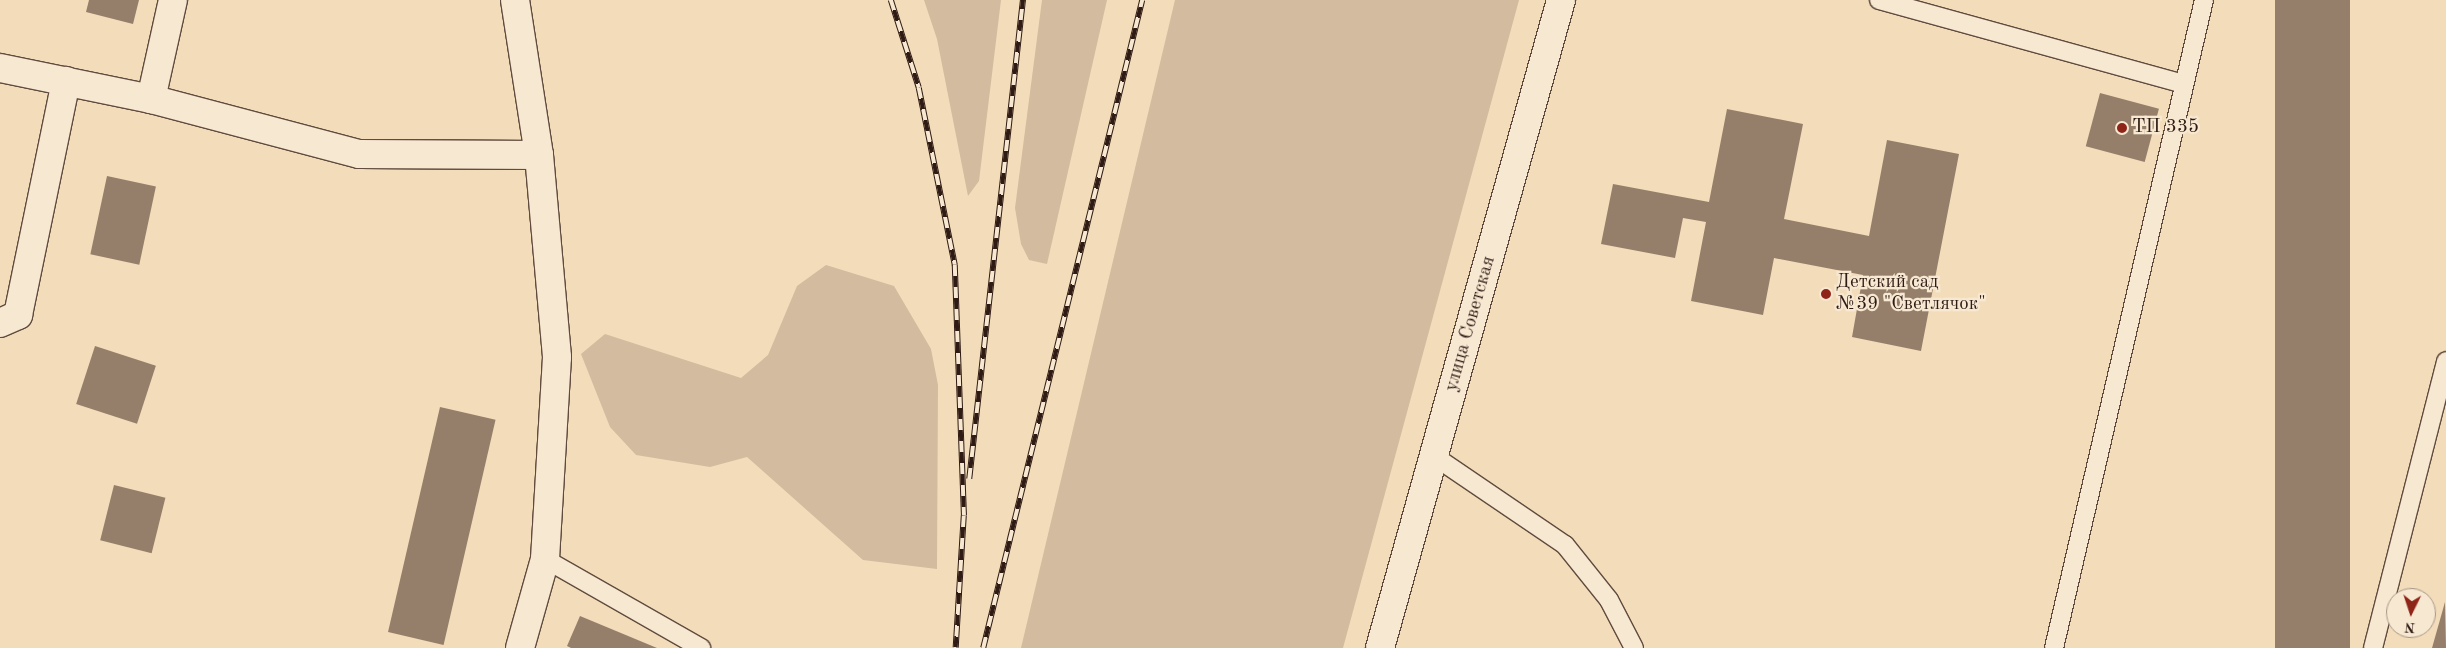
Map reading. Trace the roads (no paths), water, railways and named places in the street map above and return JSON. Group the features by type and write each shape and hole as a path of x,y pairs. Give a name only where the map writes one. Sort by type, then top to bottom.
{"street":[{"path":"151,99 173,0"},
{"path":"514,0 540,155 556,357 546,558 520,648"},
{"name":"улица Советская","path":"1380,648 1560,0"},
{"path":"0,68 151,99 359,154 540,155"},
{"path":"0,323 18,315 66,81"}],"lane":[{"path":"1879,0 2184,84"},
{"path":"2054,648 2204,0"},
{"path":"2372,648 2446,361"},
{"path":"1434,456 1564,545 1609,600 1634,648"},
{"path":"546,558 701,648"}],"railway":[{"path":"891,0 919,88 955,265 964,516 956,648"},
{"path":"969,479 1023,0"},
{"path":"983,648 1142,0"}],"place":[{"name":"ТП 335","path":"2122,128"},
{"name":"Детский сад №39 \"Светлячок\"","path":"1826,294"}]}
